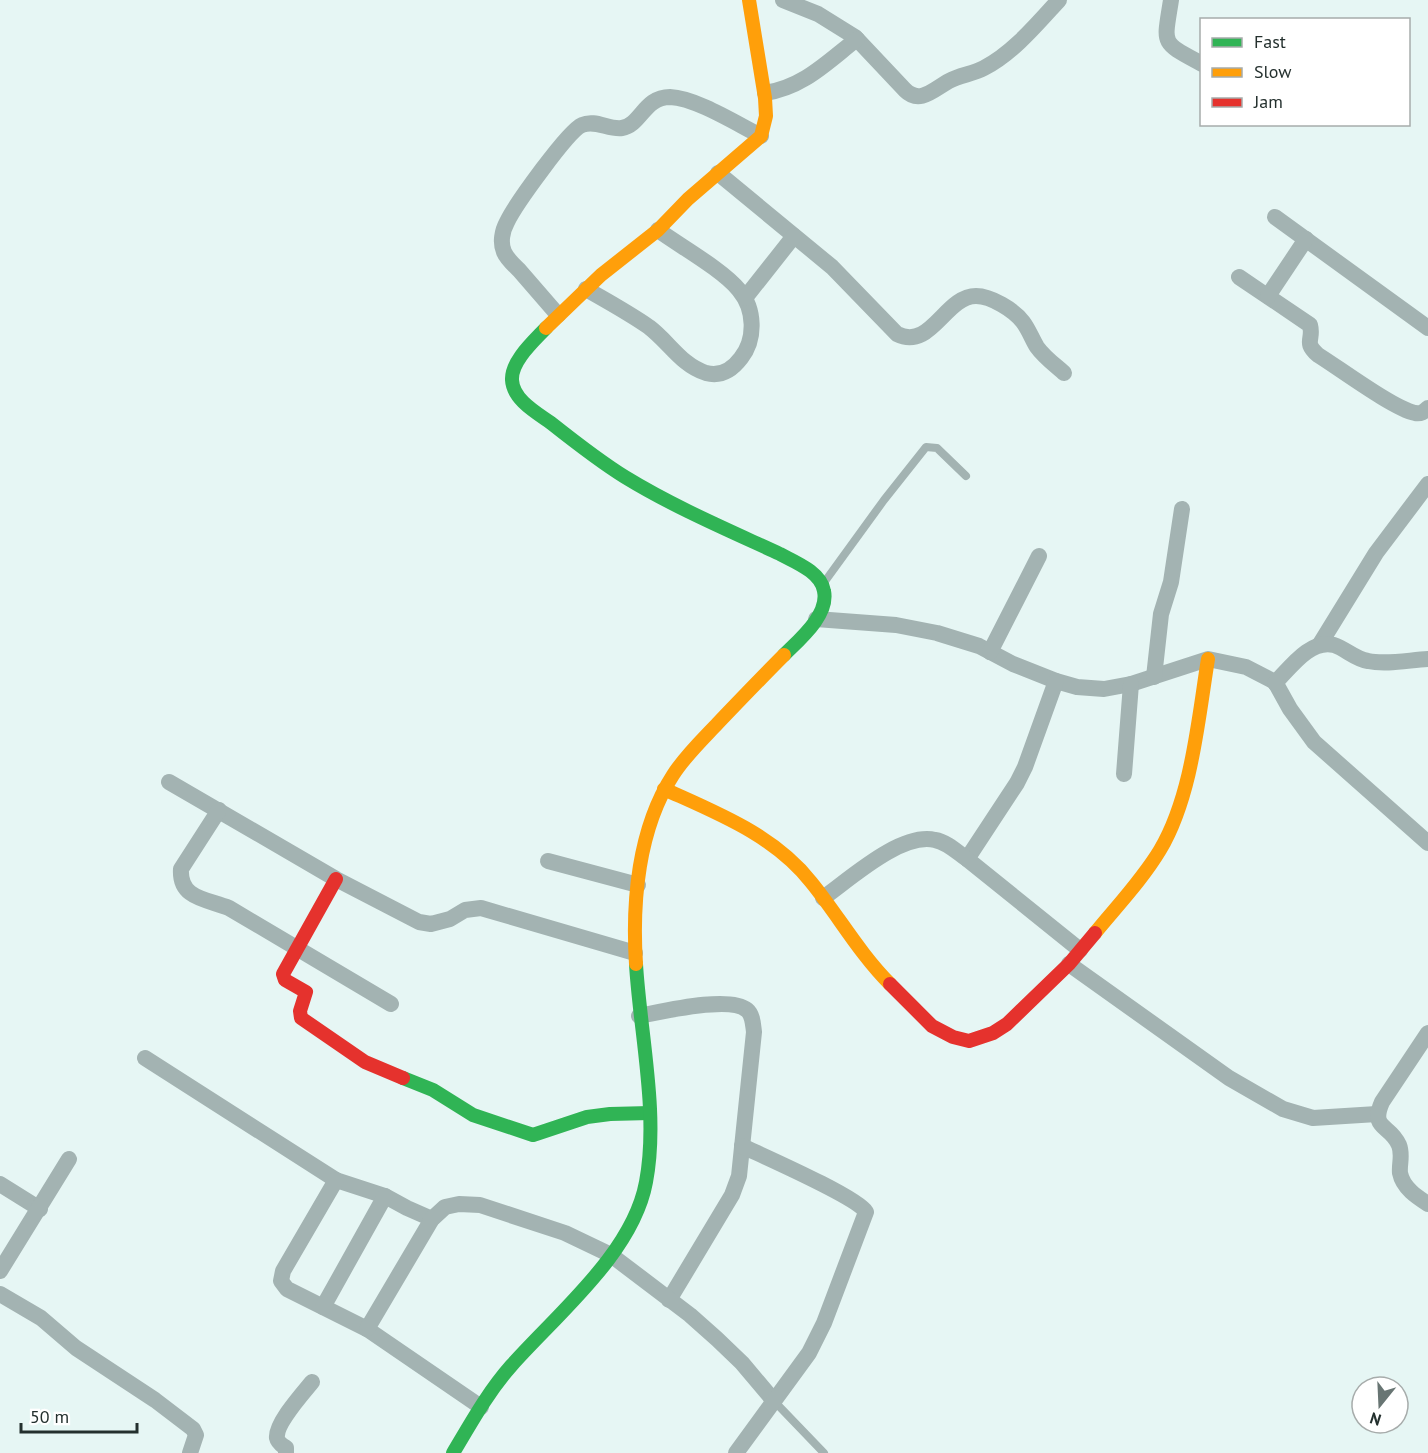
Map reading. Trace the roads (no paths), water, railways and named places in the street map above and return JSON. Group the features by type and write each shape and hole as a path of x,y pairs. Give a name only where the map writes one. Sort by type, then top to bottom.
{"street":[{"path":"453,1453 502,1377 611,1255 630,1227 641,1203 646,1184 650,1148 650,1113 639,1016 635,953 638,885 652,818 664,789 676,769 696,745 799,640 816,619 824,601 823,584 813,574 789,559 682,509 622,475 527,405 515,392 512,381 513,372 530,345 558,315 658,230 688,199 761,136 766,116 765,93 749,0"},
{"path":"783,0 818,14 857,39 910,96 916,97 925,95 953,79 982,69 1001,58 1059,0"},
{"path":"1171,0 1166,36 1168,43 1172,48 1200,63"},
{"path":"765,93 783,90 810,77 857,39"},
{"path":"558,315 505,254 501,240 507,222 553,154 579,127 584,124 597,124 622,128 630,125 644,108 657,99 669,97 689,100 761,136"},
{"path":"718,173 832,267 897,334 905,338 921,334 935,325 957,302 976,296 990,299 1013,312 1023,321 1038,347 1064,373"},
{"path":"1275,217 1428,328"},
{"path":"586,289 650,328 685,362 708,374 720,374 730,370 745,354 752,326 751,314 744,298 731,281 658,230"},
{"path":"744,298 794,236"},
{"path":"1268,296 1306,239"},
{"path":"1239,277 1310,325 1310,348 1318,355 1390,401 1413,412 1419,413 1428,408"},
{"path":"1320,644 1376,553 1428,484"},
{"path":"1154,677 1161,614 1171,582 1182,509"},
{"path":"990,652 1039,556"},
{"path":"816,619 896,625 937,633 979,646 1013,664 1077,687 1104,689 1131,684 1208,659 1246,667 1275,683 1290,710 1314,742 1427,840"},
{"path":"1275,683 1309,649 1320,644 1335,645 1352,656 1368,662 1428,658"},
{"path":"664,789 743,825 781,852 810,880 872,966 932,1026 953,1038 969,1041 993,1033 1007,1024 1068,964 1132,888 1160,850 1173,824 1190,770 1208,659"},
{"path":"967,859 1025,767 1056,681"},
{"path":"1124,774 1131,684"},
{"path":"169,782 336,879 419,922 431,924 450,919 465,910 481,908 635,953"},
{"path":"219,810 181,869 180,880 185,888 201,899 229,908 391,1004"},
{"path":"823,898 880,858 908,842 923,839 936,840 949,845 1080,950"},
{"path":"548,861 638,885"},
{"path":"336,879 282,978 306,992 305,1000 299,1011 300,1018 365,1062 433,1090 473,1115 533,1135 587,1117 650,1113"},
{"path":"1068,964 1229,1078 1283,1109 1313,1118 1377,1114"},
{"path":"639,1016 698,1005 735,1005 747,1010 753,1020 754,1032 742,1164 732,1195 669,1300"},
{"path":"1428,1033 1382,1102 1377,1114 1378,1121 1398,1143 1402,1154 1400,1174 1404,1183 1411,1192 1428,1204"},
{"path":"145,1058 336,1180 386,1196 406,1209 432,1219"},
{"path":"736,1453 809,1353 824,1323 866,1212 845,1197 742,1146"},
{"path":"0,1270 69,1159"},
{"path":"336,1180 283,1271 281,1281 287,1289 366,1329 481,1407"},
{"path":"0,1184 40,1209"},
{"path":"323,1307 386,1196"},
{"path":"366,1329 432,1219 445,1207 459,1204 480,1205 566,1233 611,1255 717,1339 742,1363 774,1401"},
{"path":"0,1294 41,1318 76,1348 155,1400 193,1429 196,1435 190,1453"},
{"path":"286,1453 286,1448 278,1441 280,1425 312,1382"}],"lane":[{"path":"823,584 926,447 937,448 966,476"},
{"path":"774,1401 824,1453"}]}
